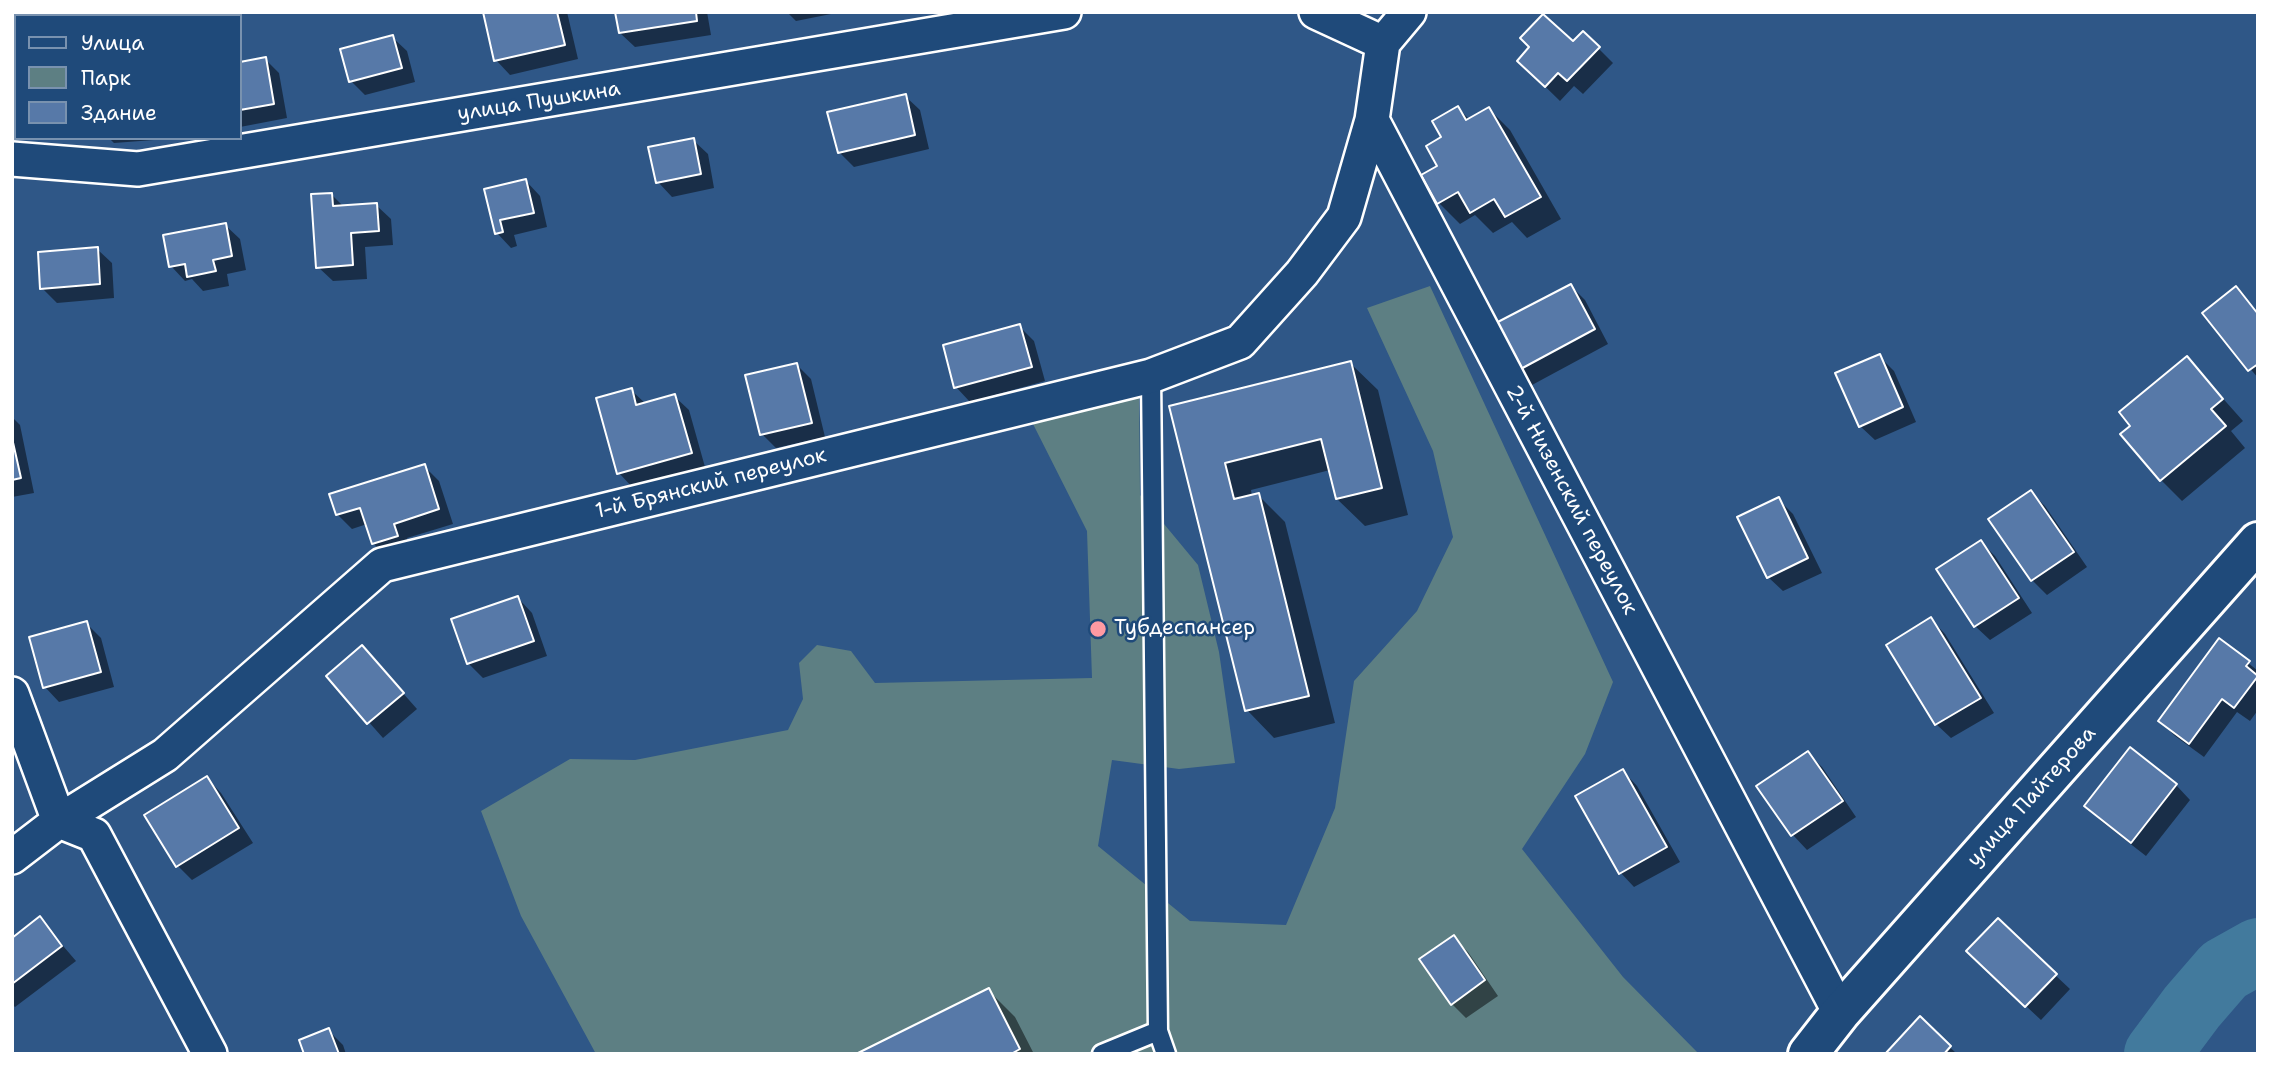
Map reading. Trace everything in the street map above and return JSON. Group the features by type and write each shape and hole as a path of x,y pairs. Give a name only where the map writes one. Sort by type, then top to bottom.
{"main road":[{"name":"улица Пайтерова","path":"1808,1054 1840,1013 2258,542"}],"street":[{"name":"улица Пушкина","path":"12,159 138,169 1064,12"},
{"path":"1316,12 1383,43"},
{"path":"1372,120 1383,43 1409,12"},
{"name":"1-й Брянский переулок","path":"12,857 59,821 165,755 382,565 1151,376 1240,342 1302,273 1344,217 1372,120"},
{"name":"2-й Низенский переулок","path":"1372,120 1840,1013"},
{"path":"12,694 59,821 94,835 210,1054"}],"lane":[{"path":"1151,376 1158,1031 1166,1054"},
{"path":"1102,1054 1158,1031"}],"green space":[{"name":"Тубдеспансер","path":"1430,286 1613,682 1585,754 1522,849 1623,977 1699,1054 596,1054 521,916 481,811 570,759 635,760 788,730 803,699 799,663 817,645 851,651 875,683 1092,678 1087,531 1033,424 1139,386 1140,495 1198,565 1219,652 1235,763 1179,769 1112,760 1098,846 1190,921 1286,925 1335,808 1354,681 1417,611 1453,537 1433,451 1367,308"}],"building":[{"path":"483,12 557,12 565,45 494,61"},
{"path":"615,12 696,12 697,21 619,33"},
{"path":"1543,14 1573,41 1583,31 1600,47 1567,81 1558,73 1545,87 1517,61 1529,47 1520,38"},
{"path":"12,35 14,35 14,74"},
{"path":"393,35 402,68 349,82 340,49"},
{"path":"266,57 274,104 242,110 242,62"},
{"path":"906,94 915,135 838,153 827,112"},
{"path":"1458,106 1466,120 1489,107 1541,197 1505,217 1494,199 1470,213 1458,192 1437,204 1421,175 1437,166 1426,146 1441,137 1432,121"},
{"path":"694,138 701,174 656,183 648,147"},
{"path":"526,179 534,213 500,220 503,232 495,234 484,189"},
{"path":"332,193 333,206 377,203 379,231 351,233 353,265 316,268 311,194"},
{"path":"226,223 232,256 213,260 216,271 187,277 185,264 169,267 163,235"},
{"path":"98,247 100,284 40,289 38,252"},
{"path":"1571,284 1595,329 1517,371 1492,325"},
{"path":"2236,286 2258,314 2258,364 2248,371 2202,313"},
{"path":"1020,324 1032,367 954,388 943,345"},
{"path":"1880,354 1903,407 1859,427 1835,373"},
{"path":"2187,356 2223,399 2211,409 2226,426 2160,481 2120,434 2130,426 2119,412"},
{"path":"1351,361 1382,488 1336,499 1321,439 1225,463 1234,499 1259,493 1309,696 1245,711 1169,406"},
{"path":"797,363 812,423 760,435 745,375"},
{"path":"632,388 636,405 675,394 692,453 617,474 596,398"},
{"path":"12,438 21,478 12,480"},
{"path":"425,464 439,509 394,524 398,536 372,544 360,508 336,515 329,494"},
{"path":"2031,490 2074,552 2031,581 1988,519"},
{"path":"1779,497 1808,558 1767,578 1737,517"},
{"path":"1981,540 2019,598 1974,627 1936,569"},
{"path":"518,596 534,641 467,664 451,619"},
{"path":"1931,617 1981,698 1935,725 1886,645"},
{"path":"87,621 101,672 43,688 29,637"},
{"path":"2219,638 2250,661 2246,666 2258,676 2234,708 2222,699 2189,744 2158,721"},
{"path":"362,645 404,693 367,724 326,676"},
{"path":"2130,747 2177,784 2131,843 2084,806"},
{"path":"1808,751 1843,801 1791,836 1756,786"},
{"path":"1623,769 1667,847 1619,874 1575,796"},
{"path":"207,776 239,828 176,867 144,815"},
{"path":"40,916 62,946 12,984 12,938"},
{"path":"1998,918 2057,974 2025,1007 1966,951"},
{"path":"1454,935 1485,980 1451,1005 1419,959"},
{"path":"989,988 1020,1049 1011,1054 856,1054"},
{"path":"1920,1016 1951,1046 1944,1054 1885,1054"},
{"path":"329,1028 339,1054 304,1054 299,1040"}],"waterway":[{"path":"2157,1054 2224,970 2258,951"}],"place":[{"name":"Тубдеспансер","path":"1098,629"}]}
